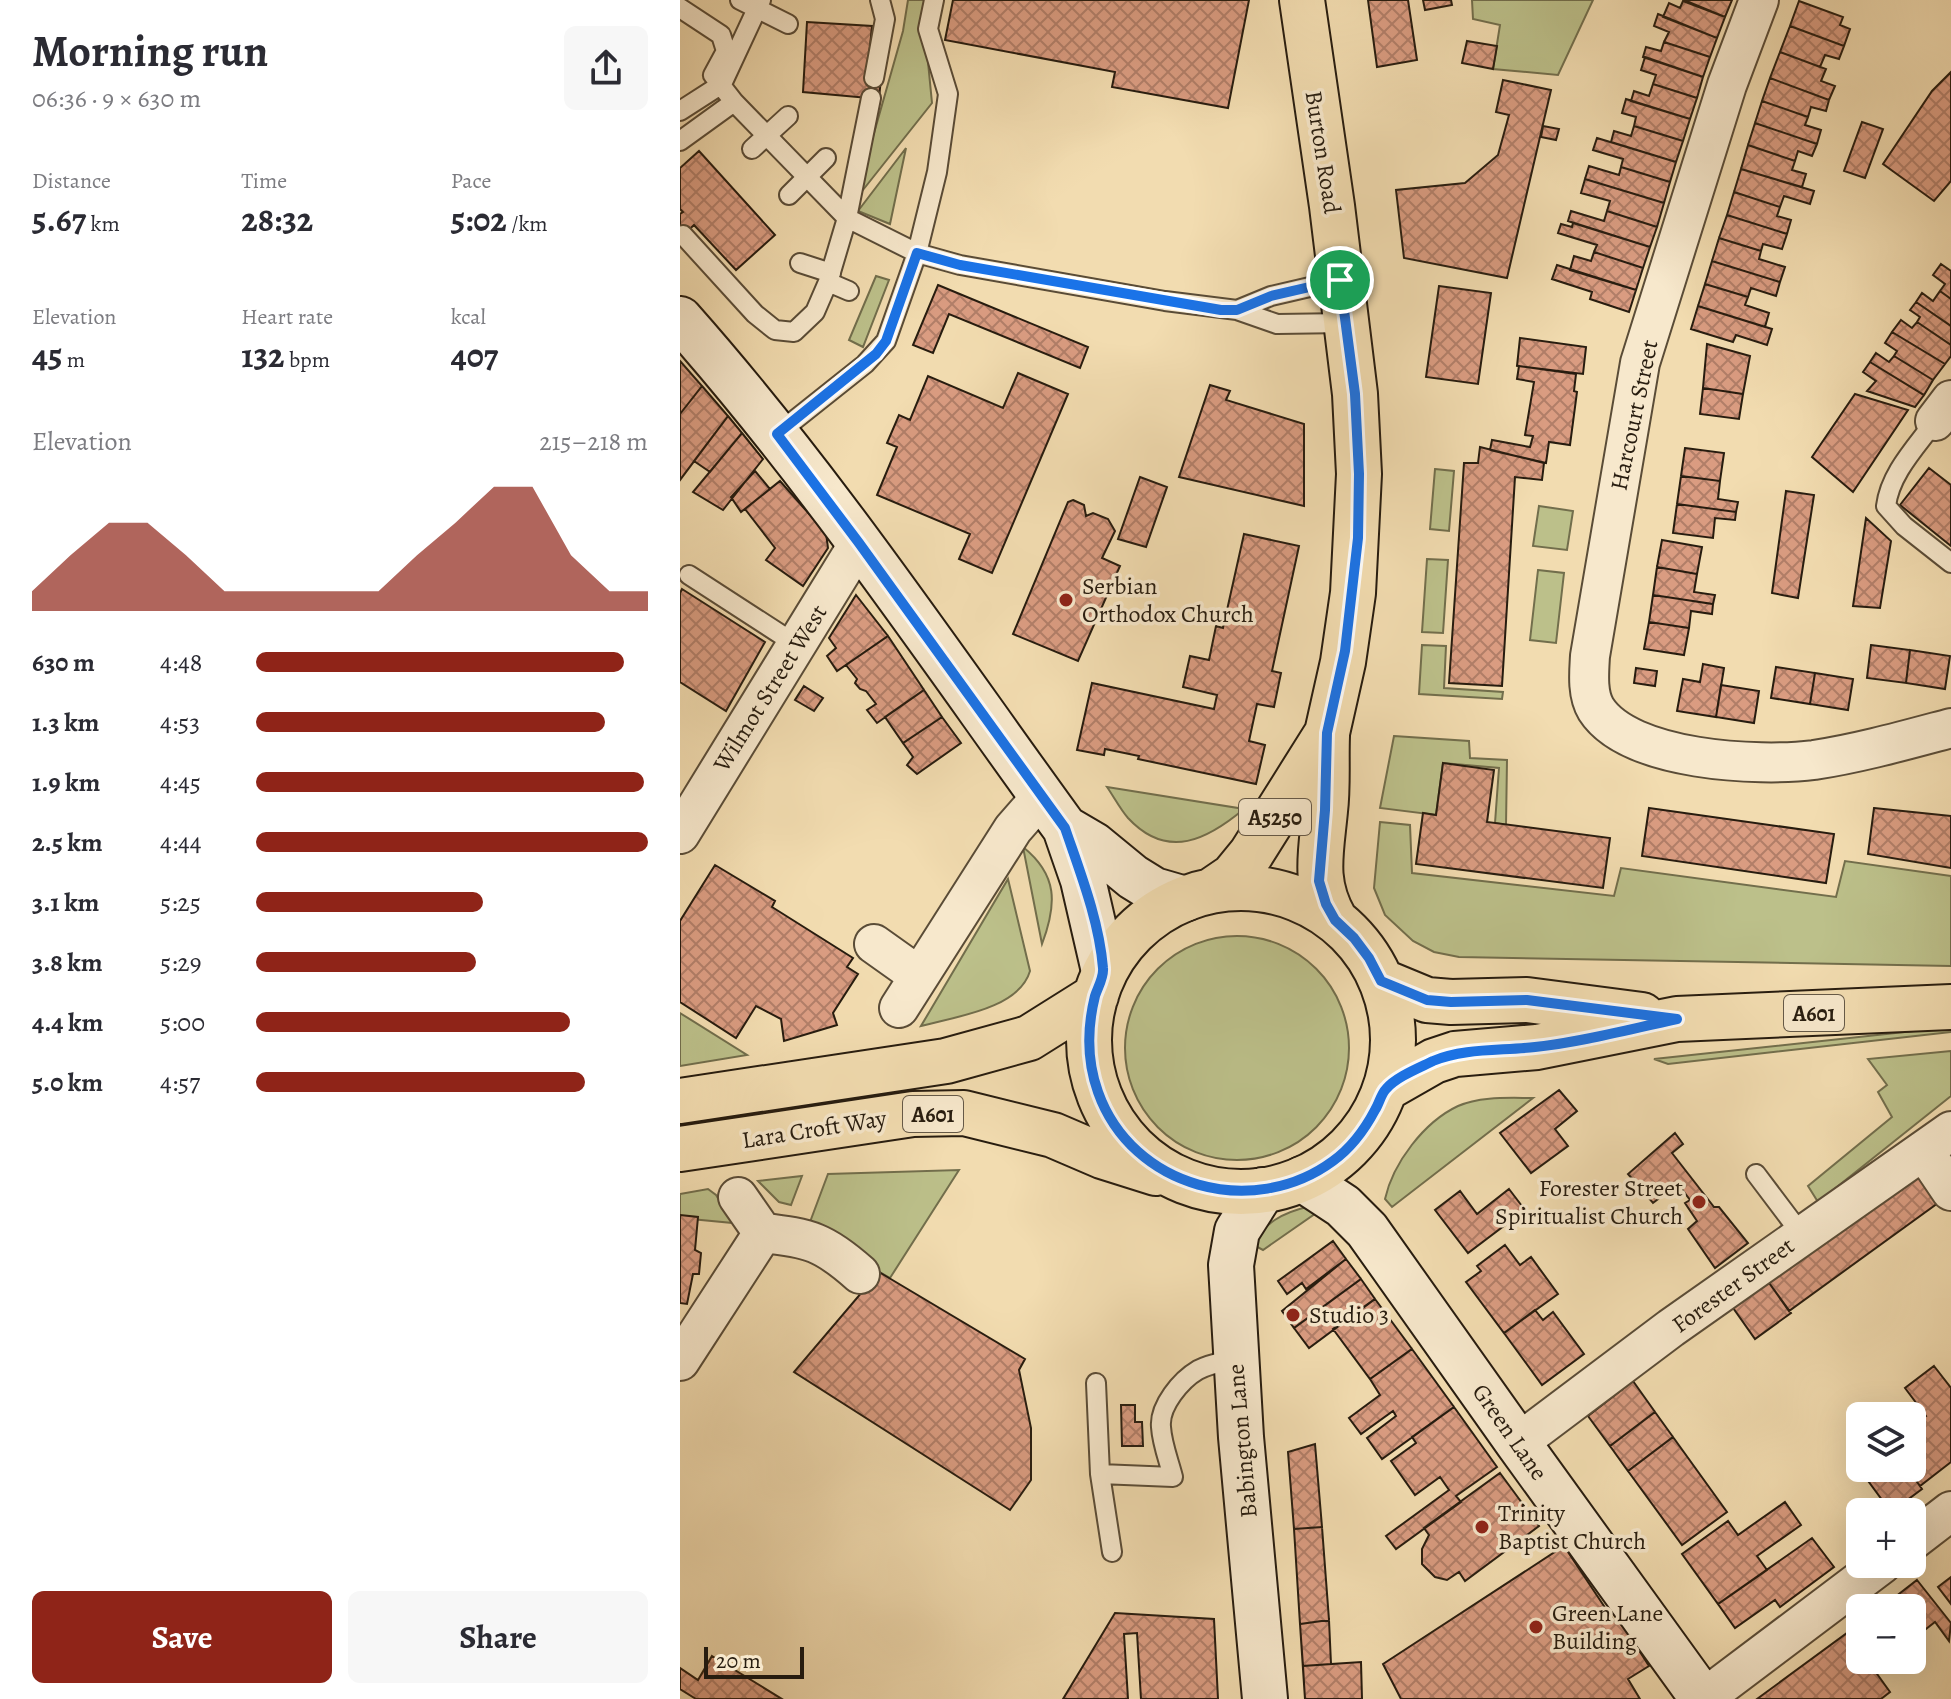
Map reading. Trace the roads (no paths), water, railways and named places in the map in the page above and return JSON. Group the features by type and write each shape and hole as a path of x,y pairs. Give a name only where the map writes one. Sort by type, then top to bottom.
{"main road":[{"name":"Burton Road","path":"1302,0 1355,394 1359,474 1358,538 1345,651 1327,733 1319,881 1335,920"},
{"name":"Burton Road","path":"1198,895 1233,876 1251,854 1327,733"},
{"name":"A601","path":"1244,888 1274,892 1307,903 1335,920 1361,948 1381,981 1391,1011 1393,1042 1385,1089 1370,1121 1333,1161 1282,1185 1219,1191 1178,1179 1152,1164 1130,1144 1107,1112 1099,1094 1089,1035 1100,983 1140,927 1162,911 1198,895 1244,888"},
{"name":"A601","path":"1381,981 1427,1000 1527,1000 1677,1019"},
{"name":"Lara Croft Way","path":"680,1101 946,1061 1029,1038 1100,983"},
{"name":"A601","path":"1385,1089 1434,1061 1455,1054 1537,1047 1677,1019 1951,1007"},
{"name":"Lara Croft Way","path":"680,1149 913,1114 964,1113 1053,1135 1102,1156 1178,1179"}],"street":[{"name":"Harcourt Street","path":"1759,0 1727,85 1640,363 1590,656 1589,683 1596,708 1613,727 1642,744 1738,761 1777,763 1816,759 1951,728"},
{"path":"680,319 777,434 1054,812 1083,880 1100,983"},
{"name":"Wilmot Street West","path":"680,834 859,543"},
{"path":"1054,812 1133,877 1154,890 1198,895"},
{"path":"899,1008 1013,829 1054,812"},
{"path":"874,944 919,976"},
{"path":"1938,1141 1951,1191"},
{"name":"Forester Street","path":"1518,1443 1802,1235 1938,1141"},
{"name":"Babington Lane","path":"1265,1699 1235,1359 1231,1254 1237,1231 1282,1185"},
{"name":"Green Lane","path":"1282,1185 1343,1206 1367,1230 1703,1699"},
{"path":"738,1197 763,1233 799,1237 822,1244 860,1274"},
{"path":"680,1361 763,1233"},
{"path":"1926,1530 1951,1511"},
{"path":"1703,1699 1863,1578"}],"lane":[{"path":"874,78 885,19 880,0"},
{"path":"777,434 876,354 886,341 917,253 937,172 948,94 928,29 934,0"},
{"path":"680,111 722,84 753,3 788,24"},
{"path":"680,8 721,35 726,51 713,75 734,102 847,218 917,253 960,265 1221,310 1237,310 1277,324 1346,323"},
{"path":"683,235 755,314 775,330 794,332 815,312 830,278 847,218 871,98"},
{"path":"680,141 734,102"},
{"path":"752,149 788,116"},
{"path":"789,195 826,158"},
{"path":"800,263 849,291"},
{"path":"1237,310 1271,296 1340,280"},
{"path":"1943,410 1902,466 1891,485 1886,506 1904,526 1951,563"},
{"path":"689,575 797,645"},
{"path":"1756,1174 1802,1235"},
{"path":"1100,1474 1173,1477 1160,1425 1164,1409 1195,1372 1208,1365 1235,1359"},
{"path":"1096,1383 1100,1474 1112,1552"}],"place":[{"name":"Serbian Orthodox Church","path":"1066,600"},
{"name":"Forester Street Spiritualist Church","path":"1699,1202"},
{"name":"Studio 3","path":"1293,1315"},
{"name":"Trinity Baptist Church","path":"1482,1527"},
{"name":"Green Lane Building","path":"1536,1627"}]}
